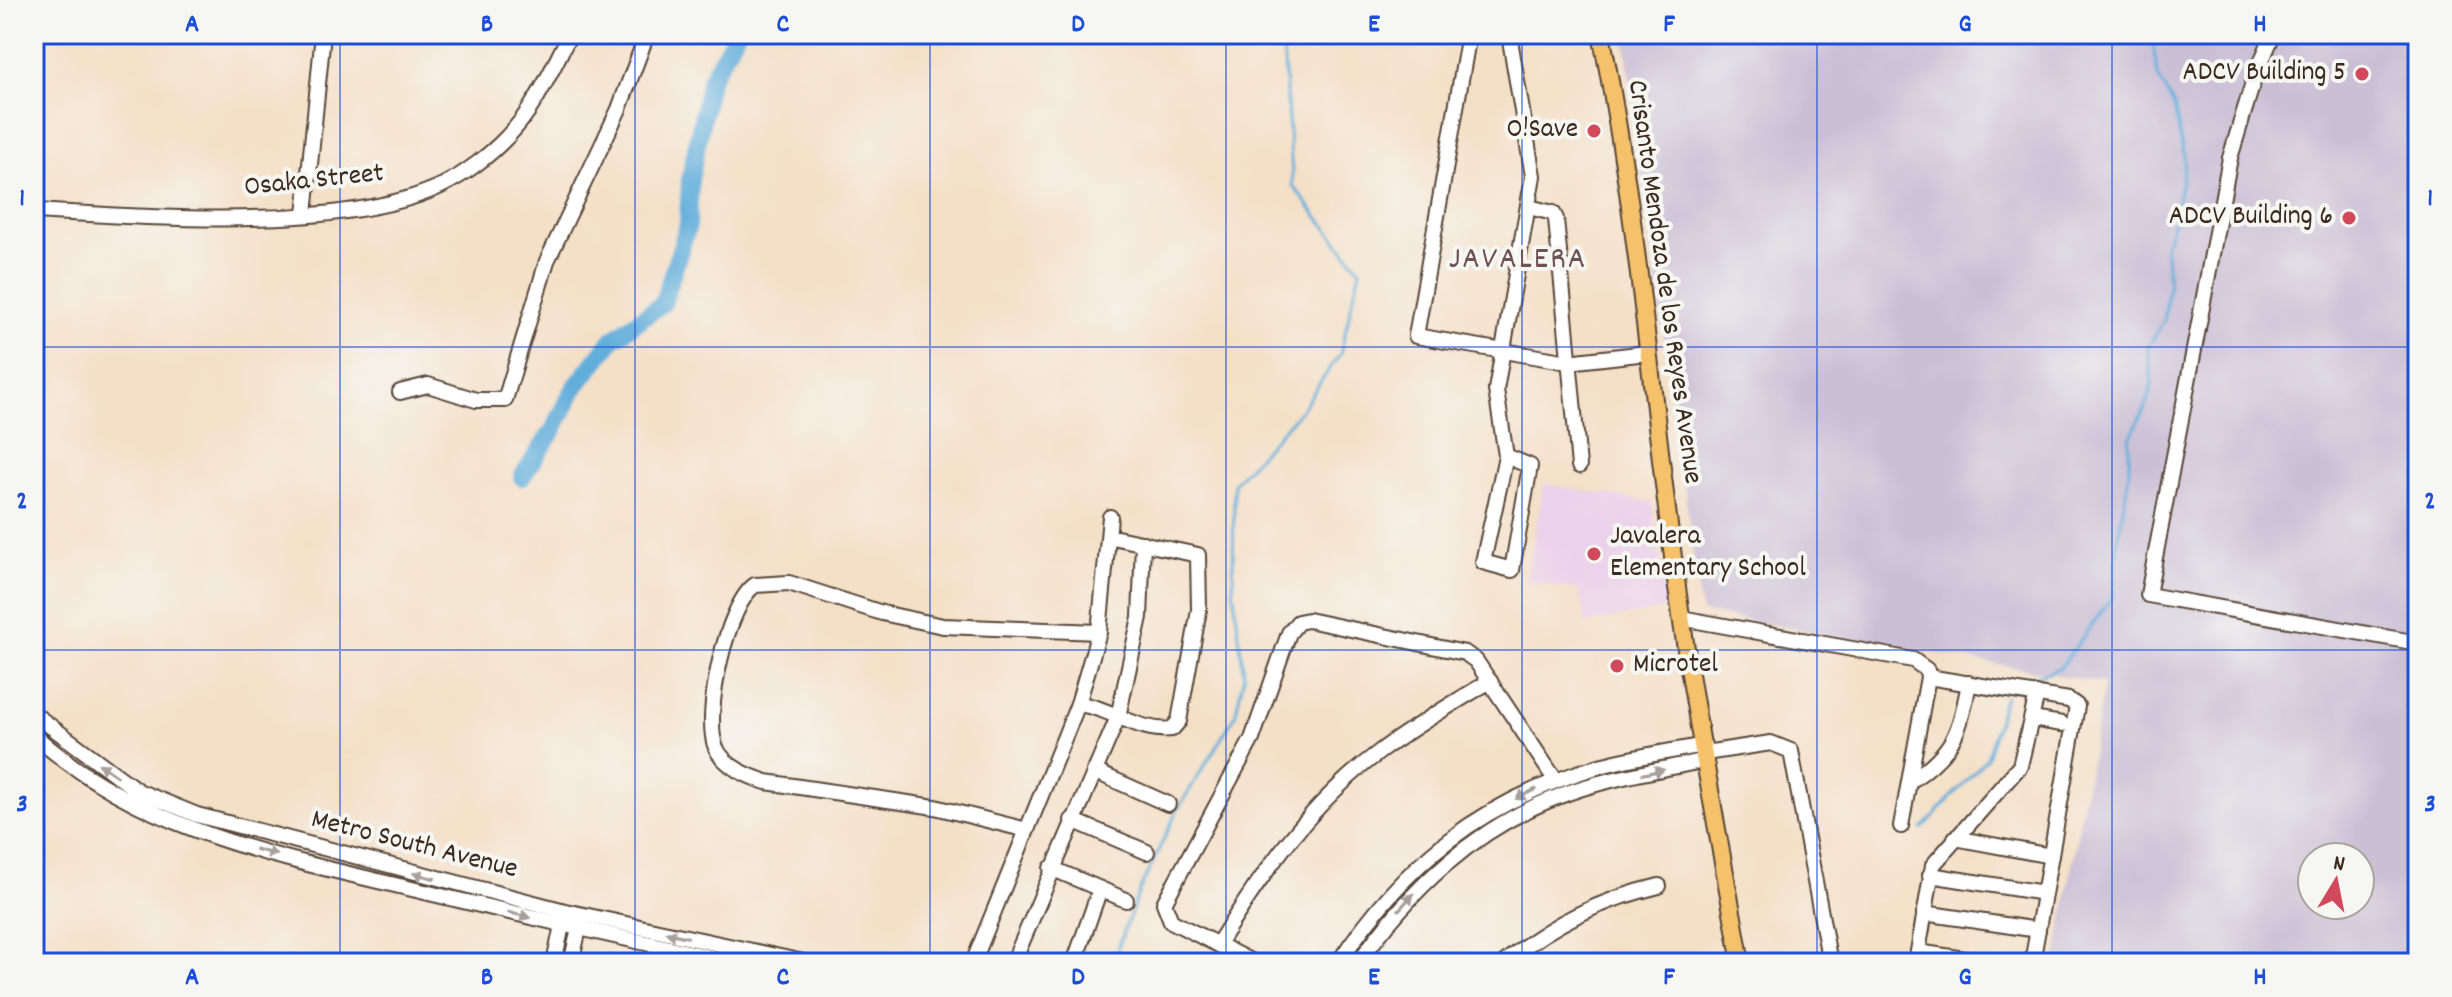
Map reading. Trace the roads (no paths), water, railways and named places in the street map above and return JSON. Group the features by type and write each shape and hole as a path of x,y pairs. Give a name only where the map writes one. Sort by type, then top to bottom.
{"main road":[{"name":"Crisanto Mendoza de los Reyes Avenue","path":"1601,34 1640,266 1647,353 1681,618 1741,963"}],"street":[{"path":"305,214 323,34"},
{"name":"Osaka Street","path":"34,211 204,217 305,214 365,207 409,197 444,184 508,136 540,90 570,34"},
{"path":"400,392 428,385 476,400 505,400 547,261 619,109 647,34"},
{"path":"1469,34 1415,333 1419,338 1568,362 1647,353"},
{"path":"1506,456 1530,466 1512,570 1483,562 1506,456 1496,390 1534,169 1509,34"},
{"path":"2273,34 2254,79 2230,158 2148,595 2418,643"},
{"path":"1529,207 1553,213 1556,219 1579,466"},
{"path":"973,963 1078,704 1099,632 1110,517"},
{"path":"1078,704 1099,706 1118,717 1157,729 1177,727 1192,662 1199,610 1198,555 1117,538"},
{"path":"1014,963 1051,868 1118,717 1140,617 1143,543"},
{"path":"1027,830 935,807 766,782 749,776 729,763 716,748 710,721 737,604 755,585 789,583 882,613 943,626 1099,632"},
{"path":"1681,618 1913,660 1927,670 1901,826"},
{"path":"1254,963 1171,921 1164,903 1252,739 1292,627 1308,620 1456,649 1476,661 1556,781"},
{"path":"1928,677 2073,701 2077,706 2032,963"},
{"path":"1218,944 1253,888 1295,832 1342,782 1382,749 1490,681"},
{"path":"1909,782 1937,760 1957,735 1969,683"},
{"path":"1991,963 1917,957 1930,875 1937,857 2020,766 2037,694"},
{"name":"Metro South Avenue","path":"34,714 138,791 187,811 563,918"},
{"path":"2032,719 2062,724"},
{"name":"Metro South Avenue","path":"34,735 87,777 128,803 192,830 300,861 563,918 738,963"},
{"path":"1338,963 1368,917 1404,877 1447,840 1494,809 1556,781 1599,766 1771,743 1791,751 1830,963"},
{"path":"1358,963 1384,927 1427,879 1455,853 1508,820 1558,796 1705,753"},
{"path":"1094,771 1168,804"},
{"path":"1072,820 1147,852"},
{"path":"1955,838 2051,856"},
{"path":"1051,868 1126,900"},
{"path":"1930,875 2044,893"},
{"path":"1504,963 1557,924 1589,907 1659,886"},
{"path":"1074,963 1100,889"},
{"path":"1924,913 2038,930"},
{"path":"554,963 563,918"},
{"path":"571,963 580,922"},
{"name":"Metro South Avenue","path":"580,922 808,963"}],"waterway":[{"path":"522,477 554,429 574,389 613,339 663,303 688,225 690,179 710,80 736,34"},
{"path":"1112,963 1140,889 1178,809 1235,716 1244,675 1233,588 1234,483 1301,410 1340,354 1360,270 1293,186 1282,34"},
{"path":"2009,685 2060,668 2113,596 2118,537 2129,475 2129,440 2145,408 2152,384 2148,348 2164,320 2169,284 2165,246 2174,222 2185,162 2174,106 2157,74 2152,34"},
{"path":"1922,829 1987,758 2005,696"}],"place":[{"name":"ADCV Building 5","path":"2362,74"},
{"name":"O!Save","path":"1594,131"},
{"name":"ADCV Building 6","path":"2349,218"},
{"name":"Javalera Elementary School","path":"1594,554"},
{"name":"Microtel","path":"1617,666"}],"district":[{"name":"JAVALERA","path":"1518,261"}]}
